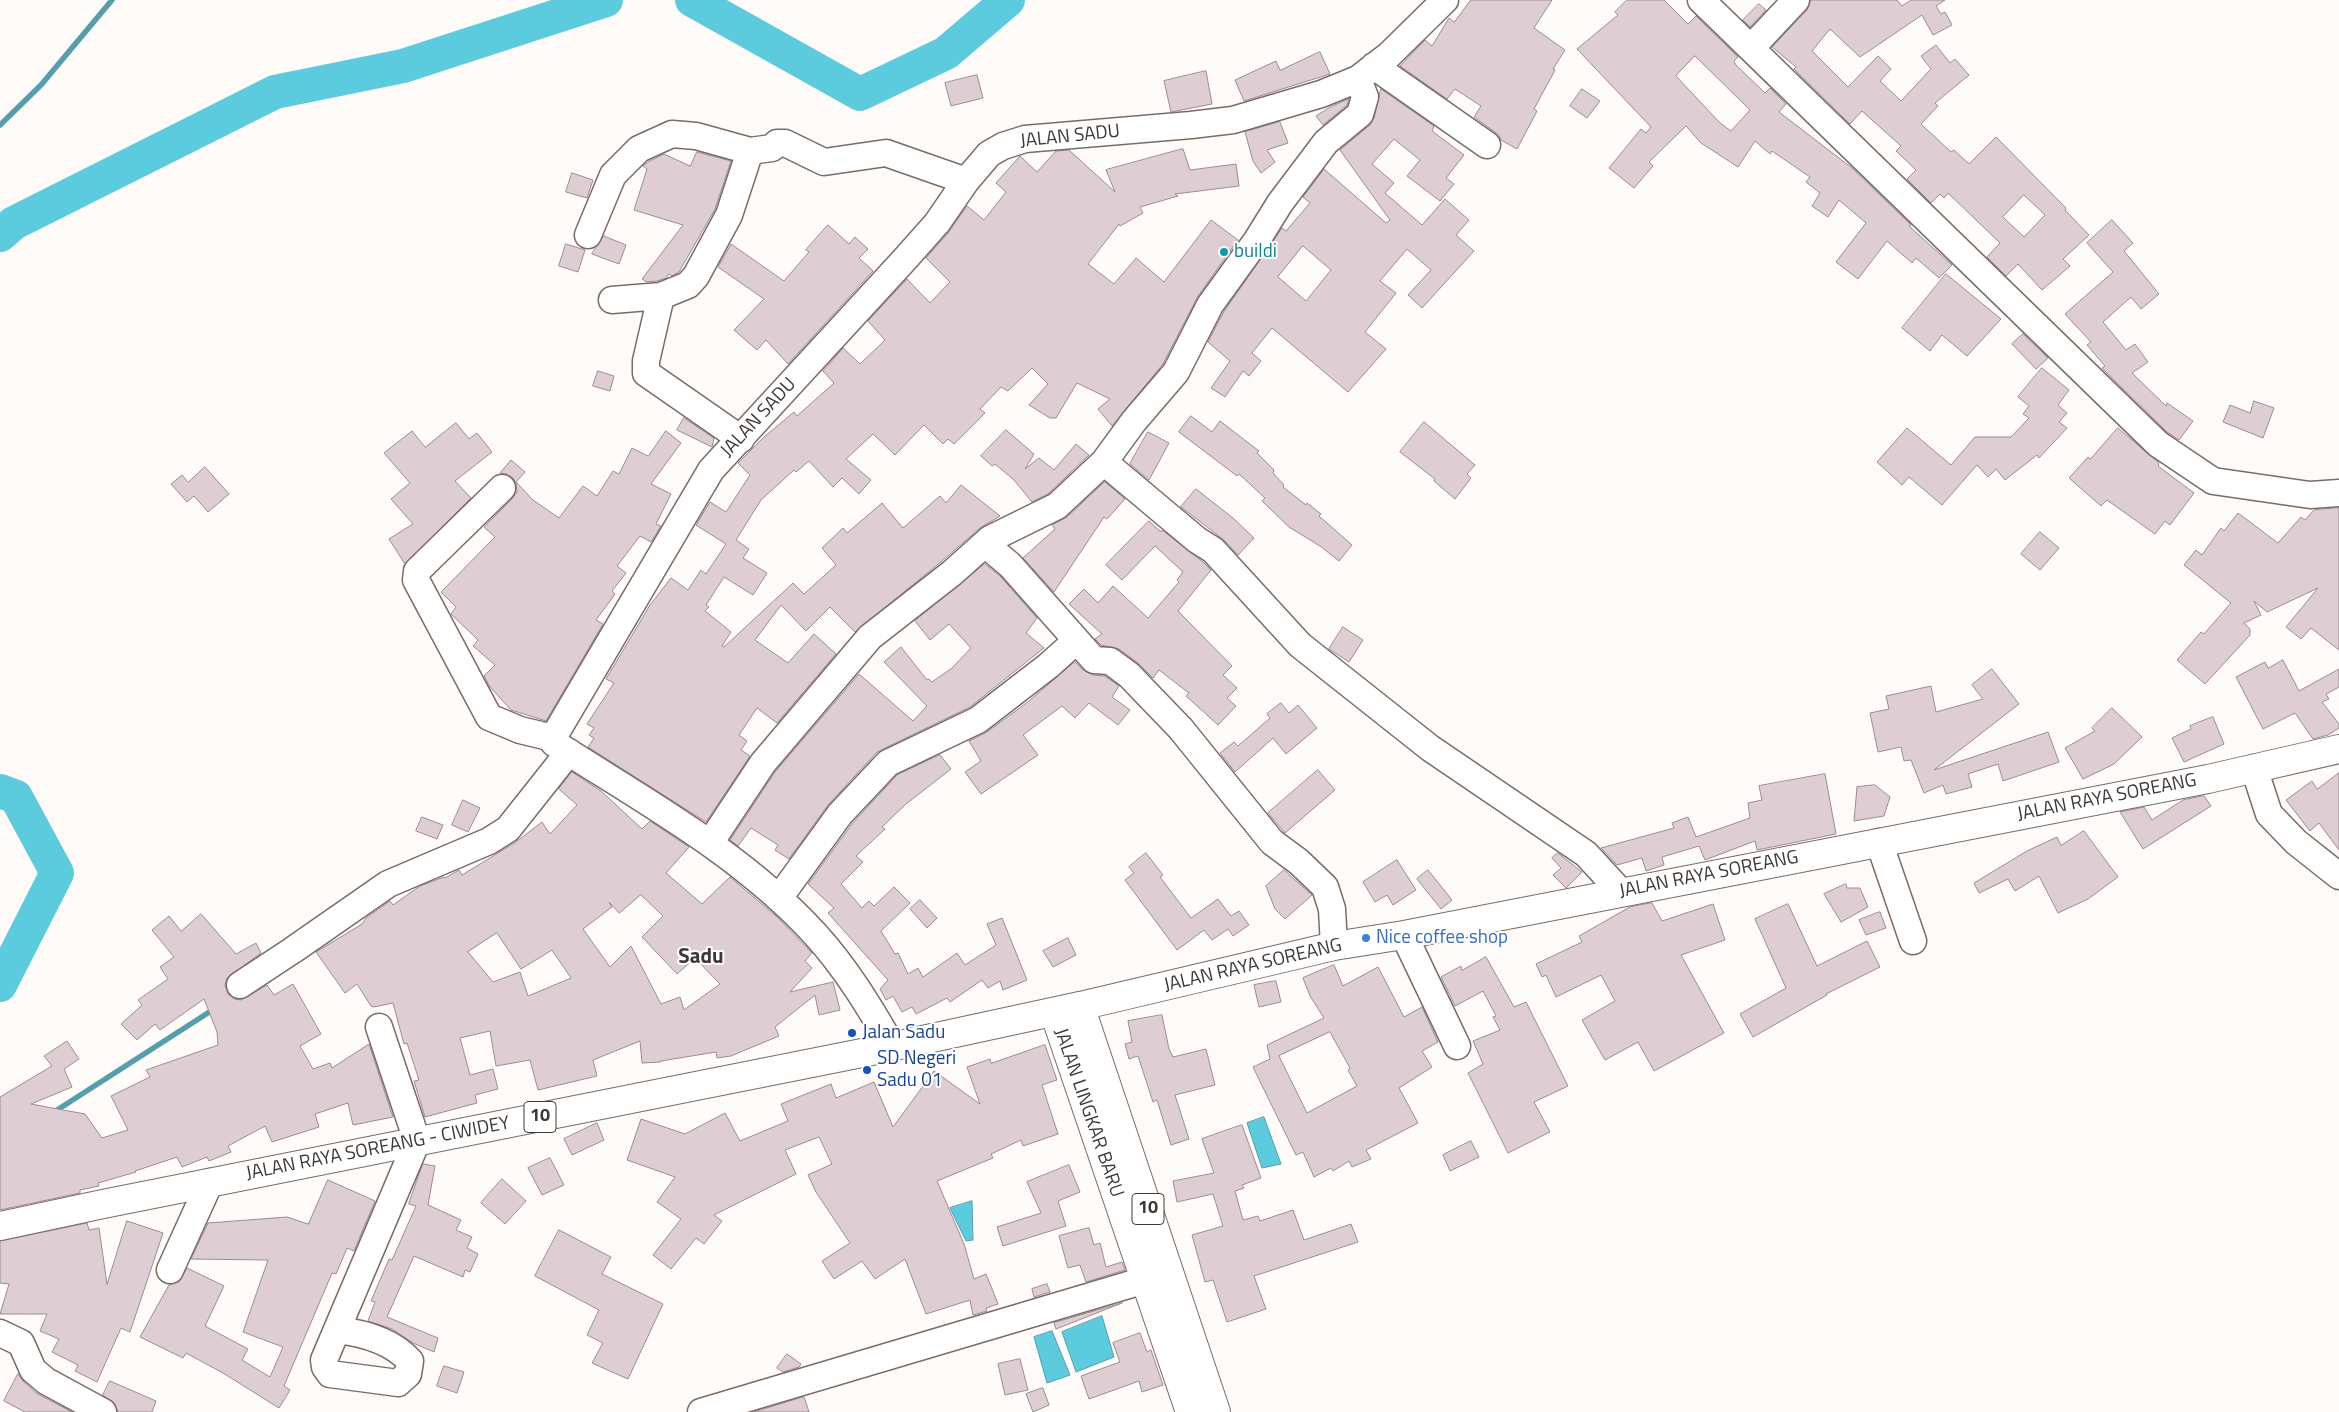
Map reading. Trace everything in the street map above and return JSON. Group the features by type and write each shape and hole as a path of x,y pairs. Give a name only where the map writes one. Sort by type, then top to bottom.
{"main road":[{"name":"JALAN RAYA SOREANG","path":"1080,1006 1334,946 1404,935 2208,779 2339,749"},
{"name":"JALAN RAYA SOREANG - CIWIDEY","path":"0,1226 210,1182 892,1046 1080,1006"},
{"name":"JALAN LINGKAR BARU","path":"1080,1006 1216,1412"},
{"name":"JALAN LINGKAR BARU","path":"1054,1012 1190,1412"}],"street":[{"name":"JALAN SADU","path":"240,985 388,884 489,841 508,829 561,745 711,470 742,439 937,223 966,181 990,154 1003,146 1025,139 1163,128 1233,120 1304,100 1366,72 1389,55 1444,0"},
{"path":"1701,0 2158,444 2213,482 2310,495 2339,493"},
{"path":"1751,48 1796,0"},
{"path":"710,843 763,763 870,637 952,573 984,544 1057,506 1104,462 1134,421 1176,372 1210,305 1257,240 1280,203 1326,142 1360,114 1365,97 1366,72 1487,144"},
{"path":"588,235 613,175 639,149 672,134 684,134 750,150 772,148 777,144 785,142 824,162 886,154 966,181"},
{"path":"612,300 661,296 688,285 696,276 729,215 750,150"},
{"path":"661,296 646,361 646,373 742,439"},
{"path":"1104,462 1197,540 1213,550 1300,645 1430,748 1586,854 1621,892"},
{"path":"502,488 417,571 416,580 489,717 561,745 710,843 778,898 816,934 859,988 892,1046"},
{"path":"984,544 1010,565 1094,660 1110,661 1130,675 1181,728 1272,842 1299,862 1325,887 1332,910 1334,946"},
{"path":"778,898 840,814 888,763 978,720 1048,666 1076,641"},
{"path":"2254,768 2269,814 2296,842 2339,876"},
{"path":"1879,842 1913,941"},
{"path":"1404,935 1457,1046"},
{"path":"338,1330 417,1141 378,1027"},
{"path":"170,1270 210,1182"},
{"path":"701,1412 1145,1280"},
{"path":"0,1333 21,1343 32,1370 46,1381 103,1412"}],"water":[{"path":"1264,1117 1281,1164 1262,1168 1247,1123"},
{"path":"972,1201 973,1240 966,1241 950,1208"},
{"path":"1102,1316 1114,1357 1076,1372 1062,1332"},
{"path":"1052,1331 1070,1375 1047,1383 1034,1337"}],"building":[{"path":"1471,0 1552,0 1534,28 1565,50 1553,69 1555,70 1534,109 1537,111 1517,149 1501,140 1499,135 1474,117 1481,106 1455,89 1447,99 1400,66 1425,40 1432,46 1449,18 1454,22"},
{"path":"1627,0 1664,0 1688,24 1696,16 1738,57 1734,61 1736,65 1765,93 1770,88 1786,104 1779,112 1852,168 1911,225 1909,226 1952,265 1939,278 1916,258 1912,263 1887,241 1858,279 1836,262 1866,223 1839,200 1828,217 1812,206 1820,193 1806,182 1810,177 1772,151 1770,154 1755,141 1738,167 1701,143 1686,126 1649,162 1653,166 1634,188 1609,168 1641,129 1646,133 1651,127 1577,49 1618,15 1615,12","holes":["1695,56 1750,110 1731,131 1720,123 1676,76"]},
{"path":"1811,0 1897,0 1902,6 1911,0 1945,0 1936,6 1941,14 1945,12 1952,25 1933,35 1922,15 1860,57 1830,29 1812,51 1848,87 1878,56 1891,69 1880,81 1901,101 1931,69 1921,56 1936,45 1950,63 1955,59 1969,75 1935,103 1938,106 1921,124 1951,152 1954,150 1969,164 1996,137 2066,208 2065,210 2089,235 2063,259 2070,266 2042,290 2018,264 2006,276 1987,257 2000,243 1948,193 1944,198 1940,194 1931,203 1907,179 1916,170 1896,151 1901,146 1862,111 1850,124 1794,69 1796,67 1772,47 1807,10","holes":["2024,195 2045,215 2024,237 2003,217"]},
{"path":"1759,4 1766,10 1750,27 1743,20"},
{"path":"1320,52 1330,74 1244,101 1235,80 1276,61 1280,70"},
{"path":"1206,71 1212,104 1171,112 1164,81"},
{"path":"977,75 983,98 951,106 945,83"},
{"path":"1381,89 1434,126 1432,131 1464,155 1446,178 1454,184 1440,201 1407,176 1420,160 1394,139 1372,164 1394,183 1385,193 1422,225 1445,199 1469,220 1456,235 1474,251 1422,308 1408,295 1431,270 1407,249 1380,281 1396,293 1365,332 1386,349 1348,392 1272,328 1252,353 1261,361 1249,376 1243,371 1225,397 1211,388 1230,361 1208,342 1223,313 1282,228 1286,231 1310,203 1303,197 1324,169 1386,223 1390,220 1340,150 1370,125 1374,118","holes":["1303,246 1331,270 1306,301 1278,277"]},
{"path":"1582,89 1600,101 1587,118 1570,106"},
{"path":"1349,99 1347,105 1323,125 1316,116 1330,107"},
{"path":"1280,122 1288,143 1267,150 1275,162 1261,173 1253,161 1245,132"},
{"path":"1183,149 1190,170 1236,164 1239,186 1175,194 1178,196 1140,207 1143,213 1120,226 1119,224 1088,264 1114,284 1136,258 1164,282 1211,220 1238,240 1198,296 1163,364 1112,426 1098,409 1110,399 1077,383 1056,418 1050,418 1029,405 1048,384 1032,368 1008,391 1001,387 980,409 985,413 954,444 948,439 943,444 924,425 895,455 873,434 846,459 871,480 859,494 842,478 833,487 809,461 796,472 794,470 761,500 736,540 749,549 743,558 767,573 753,595 724,577 706,605 709,607 705,611 731,632 722,646 724,647 793,583 804,594 836,565 822,548 843,528 847,533 882,503 903,528 940,496 946,503 961,485 1000,516 980,528 855,632 830,607 806,631 781,605 755,640 788,663 814,634 836,654 777,723 757,708 739,735 747,741 741,750 750,756 706,822 588,747 594,738 589,735 594,728 587,724 614,683 606,679 650,605 671,578 688,590 701,570 706,574 726,544 696,525 710,502 726,512 750,475 738,463 764,437 794,412 797,416 834,383 823,371 843,348 860,364 885,340 868,321 907,279 930,303 950,282 926,258 948,233 967,206 984,220 1006,192 996,183 1020,156 1037,172 1056,151 1069,150 1115,192 1106,170"},
{"path":"697,152 731,161 715,209 679,272 672,276 669,274 666,278 657,281 647,282 642,279 683,225 634,210 647,169 643,166 664,154 690,166"},
{"path":"572,173 593,180 587,198 566,192"},
{"path":"2112,220 2133,243 2124,251 2159,294 2141,309 2131,297 2103,322 2126,350 2135,344 2148,362 2132,373 2166,406 2167,403 2193,421 2179,440 2167,432 2102,368 2105,366 2087,345 2091,342 2065,314 2113,272 2087,243"},
{"path":"828,225 849,244 855,237 868,249 859,258 873,271 788,364 766,340 757,350 734,330 764,299 718,267 731,244 784,281 809,252 806,250"},
{"path":"604,236 626,245 619,264 592,254"},
{"path":"566,244 585,250 578,272 559,266"},
{"path":"1946,274 2001,319 1967,356 1942,335 1930,351 1902,328"},
{"path":"2023,334 2048,358 2036,369 2012,344"},
{"path":"2042,368 2069,390 2058,405 2067,413 2059,422 2067,428 2039,458 2037,455 2005,480 1996,469 1988,477 1977,465 1942,505 1909,477 1902,485 1877,462 1907,428 1951,465 1975,437 2011,437 2029,418 2023,414 2029,406 2018,397"},
{"path":"598,371 614,376 610,391 593,386"},
{"path":"2254,401 2274,408 2263,438 2223,422 2230,405 2250,413"},
{"path":"1191,416 1212,432 1220,421 1259,451 1257,453 1274,470 1273,473 1284,485 1283,487 1321,514 1319,516 1352,545 1339,561 1320,546 1289,527 1262,501 1265,498 1239,474 1237,476 1179,432"},
{"path":"684,418 714,438 712,447 677,430"},
{"path":"1424,422 1475,465 1467,474 1471,478 1455,499 1434,481 1435,479 1400,452"},
{"path":"456,423 469,439 477,433 492,452 455,481 471,498 405,564 389,539 413,524 391,499 410,483 384,453 412,431 425,447"},
{"path":"2118,428 2159,463 2158,466 2194,493 2170,525 2165,521 2155,534 2107,500 2101,506 2069,478 2088,457 2090,459"},
{"path":"1006,430 1034,454 1025,469 1039,458 1054,470 1076,444 1089,455 1048,494 1032,502 1014,480 995,464 992,466 981,456"},
{"path":"666,431 681,443 651,484 671,494 656,524 661,526 651,542 640,536 617,566 626,573 612,591 615,594 596,620 603,624 546,721 511,710 490,687 484,676 495,665 473,646 478,640 451,614 456,607 441,592 495,537 484,527 517,492 513,478 500,473 511,460 525,472 516,482 533,500 559,518 583,486 597,496 613,471 619,474 632,448 648,456"},
{"path":"1148,432 1169,443 1149,480 1130,464"},
{"path":"205,467 229,494 208,512 194,496 187,502 171,484 182,475 188,482"},
{"path":"1105,482 1125,499 1107,519 1104,517 1054,592 1023,558 1055,529 1052,525 1067,517"},
{"path":"1196,489 1233,518 1254,538 1238,555 1224,540 1181,507"},
{"path":"2339,508 2339,650 2311,628 2301,639 2286,627 2318,588 2267,612 2254,601 2261,615 2244,623 2250,629 2250,635 2205,684 2177,660 2201,632 2204,634 2231,603 2184,565 2196,550 2202,555 2221,528 2224,531 2238,513 2278,543 2301,517 2305,520 2314,510"},
{"path":"1149,521 1211,570 1178,611 1232,666 1223,675 1237,688 1227,698 1236,706 1218,725 1186,696 1189,693 1159,670 1153,678 1138,663 1119,649 1101,645 1095,639 1102,634 1069,604 1084,589 1098,603 1113,586 1148,618 1179,582 1177,580 1183,572 1155,546 1122,580 1106,565"},
{"path":"2040,532 2059,548 2040,570 2021,554"},
{"path":"985,564 1000,576 1037,618 1026,633 1044,648 970,707 877,752 828,805 789,859 775,850 778,845 751,828 738,846 730,840 775,772 859,674 913,721 927,706 884,662 901,647 927,680 929,679 932,682 952,668 971,648 949,624 930,640 915,621"},
{"path":"1343,627 1363,640 1349,662 1329,649"},
{"path":"2283,660 2299,691 2339,669 2339,687 2326,694 2329,699 2322,702 2339,724 2339,728 2328,735 2313,739 2295,713 2263,729 2236,677 2265,662 2268,668"},
{"path":"1075,662 1083,670 1093,675 1105,676 1119,686 1112,697 1130,710 1118,725 1089,703 1075,718 1062,706 1023,735 1038,755 981,794 965,772 981,761 969,741 987,732 1029,701"},
{"path":"1992,669 2019,704 1934,770 2048,732 2059,762 2003,781 1998,764 1968,774 1972,787 1946,794 1943,785 1924,793 1911,760 1904,761 1901,747 1878,752 1870,713 1889,709 1886,696 1931,686 1936,712 1983,699 1972,685"},
{"path":"1281,703 1289,713 1298,705 1317,728 1286,754 1273,738 1235,772 1220,753 1234,742 1238,746 1270,718 1267,714"},
{"path":"2112,708 2142,737 2114,764 2083,779 2065,748 2095,731 2092,728"},
{"path":"2213,717 2224,744 2184,762 2172,738 2191,729 2190,726"},
{"path":"940,755 951,769 906,804 882,827 885,829 856,856 863,862 841,884 862,908 869,901 874,906 894,887 910,903 881,931 895,954 898,953 908,974 918,968 923,977 957,953 965,965 996,945 987,924 1002,918 1027,980 1003,990 1000,981 988,988 982,980 950,1002 947,998 916,1014 912,1007 902,1012 893,996 886,1000 880,989 888,980 828,913 834,908 808,884 852,824 897,775"},
{"path":"1318,770 1335,790 1285,833 1268,813"},
{"path":"572,772 601,791 642,829 650,821 689,847 666,873 702,904 730,877 776,916 812,953 805,961 812,968 790,992 833,982 840,1010 819,1015 815,995 775,1027 779,1036 731,1056 717,1058 716,1052 661,1062 642,1063 640,1041 593,1060 597,1076 538,1090 530,1060 496,1066 490,1031 460,1038 470,1075 493,1069 498,1089 475,1095 477,1103 425,1117 414,1081 419,1080 407,1043 404,1044 393,1003 371,1006 357,984 345,993 316,952 362,924 366,918 390,901 393,905 420,886 445,878 459,870 462,875 516,842 542,822 550,834 577,805 559,789","holes":["641,895 663,916 642,937 677,974 695,958 720,984 684,1010 680,997 661,1004 631,946 610,967 583,929 612,907 609,902 619,913","497,933 521,969 552,950 571,978 528,996 520,972 493,982 468,952"]},
{"path":"2339,773 2339,850 2319,823 2310,831 2286,800 2312,781 2317,789"},
{"path":"1825,774 1836,834 1757,850 1755,841 1705,860 1699,846 1662,857 1664,865 1646,871 1642,858 1617,865 1601,848 1674,828 1672,823 1688,817 1696,837 1750,818 1748,803 1762,800 1759,786"},
{"path":"1875,785 1890,797 1884,816 1854,821 1857,787"},
{"path":"2204,796 2211,806 2143,849 2120,812 2144,807 2152,820 2183,800"},
{"path":"463,800 480,808 468,832 452,825"},
{"path":"422,817 443,825 437,839 416,831"},
{"path":"2084,831 2118,877 2088,899 2058,913 2039,876 2015,891 2008,879 1979,893 1974,883 2027,851 2057,837 2061,845"},
{"path":"1146,853 1163,875 1160,877 1191,918 1218,899 1231,916 1239,911 1249,925 1233,936 1228,929 1212,940 1204,930 1177,950 1125,880 1134,873 1129,867"},
{"path":"1558,853 1582,872 1566,888 1553,875 1561,868 1552,858"},
{"path":"1397,860 1416,890 1393,905 1387,895 1375,902 1363,882"},
{"path":"1284,870 1312,895 1285,919 1275,909 1266,886"},
{"path":"1428,870 1452,900 1441,909 1417,879"},
{"path":"1846,884 1847,888 1860,888 1868,907 1841,922 1824,894"},
{"path":"920,900 937,918 927,928 910,909"},
{"path":"1652,903 1662,921 1713,904 1725,940 1681,955 1724,1033 1654,1071 1638,1042 1605,1060 1582,1020 1615,1001 1601,975 1556,997 1546,975 1542,977 1536,964 1582,942 1579,936 1630,907"},
{"path":"1788,904 1817,966 1867,941 1880,967 1826,994 1753,1037 1740,1014 1786,988 1755,919"},
{"path":"1880,912 1886,928 1866,935 1859,920"},
{"path":"201,914 236,954 256,943 261,953 227,978 225,985 228,994 234,999 241,1000 267,985 274,995 293,984 321,1034 300,1046 313,1069 330,1063 332,1068 369,1044 393,1117 353,1125 348,1103 315,1114 319,1127 272,1142 265,1126 228,1146 231,1152 209,1161 207,1157 182,1167 177,1157 98,1183 99,1186 80,1190 80,1193 0,1210 0,1097 52,1066 44,1056 67,1041 79,1059 64,1069 72,1087 31,1104 85,1114 102,1138 128,1130 111,1096 150,1077 146,1070 218,1045 217,1032 204,999 160,1030 155,1024 137,1040 121,1024 142,1005 138,1000 168,979 160,967 174,957 152,930 169,916 181,931"},
{"path":"1068,938 1076,955 1053,967 1043,951"},
{"path":"1486,957 1514,1007 1526,1002 1568,1086 1534,1102 1550,1132 1508,1153 1468,1073 1483,1064 1473,1041 1500,1030 1493,1017 1496,1016 1483,991 1455,1006 1441,977 1461,966 1462,970"},
{"path":"1334,965 1343,986 1378,967 1404,1017 1422,1007 1438,1042 1422,1051 1432,1067 1399,1088 1418,1123 1366,1150 1371,1159 1352,1167 1349,1161 1333,1171 1331,1168 1314,1177 1303,1152 1296,1155 1253,1067 1270,1059 1267,1045 1324,1018 1310,996 1303,978","holes":["1330,1032 1350,1068 1348,1070 1357,1086 1307,1113 1279,1056"]},
{"path":"1276,981 1281,1002 1259,1007 1254,985"},
{"path":"1162,1015 1169,1049 1173,1057 1206,1049 1215,1085 1175,1095 1189,1139 1171,1145 1157,1100 1153,1102 1138,1056 1129,1059 1125,1044 1132,1042 1128,1021"},
{"path":"1045,1045 1057,1080 1042,1085 1058,1134 1023,1146 1021,1140 991,1154 993,1158 937,1181 964,1244 974,1279 986,1274 998,1304 986,1308 987,1311 973,1315 970,1300 926,1314 905,1259 875,1279 862,1261 834,1279 822,1261 850,1243 816,1192 808,1175 832,1164 819,1137 785,1150 796,1174 714,1215 722,1221 704,1244 696,1238 671,1269 653,1255 681,1219 657,1202 675,1177 627,1160 641,1119 685,1134 725,1113 740,1141 788,1121 781,1104 831,1084 836,1098 874,1082 893,1127 934,1071 980,1104 967,1067 990,1059 991,1063"},
{"path":"597,1123 604,1140 572,1155 564,1139"},
{"path":"1242,1125 1261,1178 1242,1185 1244,1188 1235,1191 1243,1220 1258,1216 1260,1221 1293,1210 1304,1240 1351,1224 1358,1242 1254,1276 1266,1309 1227,1322 1213,1280 1205,1282 1192,1235 1223,1226 1213,1194 1177,1202 1173,1181 1214,1173 1202,1139"},
{"path":"1471,1141 1479,1157 1450,1171 1443,1155"},
{"path":"550,1158 564,1185 542,1195 528,1168"},
{"path":"423,1164 435,1166 428,1205 461,1220 456,1230 472,1237 467,1248 478,1254 470,1272 465,1270 463,1277 414,1256 387,1317 438,1338 434,1352 413,1343 392,1329 368,1321 375,1302 371,1301 389,1259 392,1260 416,1206 409,1204"},
{"path":"1069,1165 1080,1192 1058,1201 1066,1226 1003,1246 997,1227 1041,1213 1027,1182"},
{"path":"502,1179 526,1201 505,1224 481,1203"},
{"path":"328,1180 375,1201 354,1251 347,1248 336,1274 332,1273 284,1386 290,1390 279,1408 223,1373 186,1353 183,1358 140,1337 169,1285 179,1282 187,1268 224,1286 205,1326 248,1349 242,1360 270,1377 283,1347 243,1332 268,1260 191,1259 208,1223 287,1217 308,1224"},
{"path":"127,1221 163,1233 130,1332 121,1328 97,1382 75,1371 78,1365 52,1352 59,1339 40,1331 47,1314 0,1314 9,1284 0,1283 0,1241 87,1223 89,1230 99,1228 107,1284"},
{"path":"1089,1228 1094,1245 1100,1243 1106,1267 1122,1262 1125,1270 1086,1282 1080,1265 1068,1268 1059,1236"},
{"path":"559,1230 611,1257 602,1274 663,1304 628,1379 592,1363 603,1343 587,1335 599,1310 535,1276"},
{"path":"1047,1284 1050,1292 1034,1297 1032,1289"},
{"path":"1122,1303 1056,1329 1054,1323"},
{"path":"1140,1333 1147,1352 1151,1350 1163,1385 1142,1392 1139,1381 1089,1399 1081,1376 1120,1362 1113,1343"},
{"path":"787,1354 801,1364 799,1367 783,1372 777,1368"},
{"path":"1020,1359 1028,1390 1005,1395 998,1364"},
{"path":"444,1366 464,1372 457,1393 437,1386"},
{"path":"18,1374 36,1393 72,1412 25,1412 4,1401"},
{"path":"110,1381 156,1401 152,1412 118,1412 115,1404 103,1395"},
{"path":"1043,1388 1049,1405 1033,1412 1026,1394"},
{"path":"804,1397 809,1412 754,1412"}],"waterway":[{"path":"0,125 41,85 112,0"},
{"path":"0,235 14,223 275,92 403,66 606,0"},
{"path":"692,0 860,94 946,53 1008,0"},
{"path":"0,791 16,797 57,873 0,985"},
{"path":"54,1112 214,1009"}],"place":[{"name":"buildi","path":"1224,252"},
{"name":"Nice coffee shop","path":"1366,938"},
{"name":"Jalan Sadu","path":"852,1033"},
{"name":"SD Negeri Sadu 01","path":"867,1070"}],"district":[{"name":"Sadu","path":"701,958"}]}
